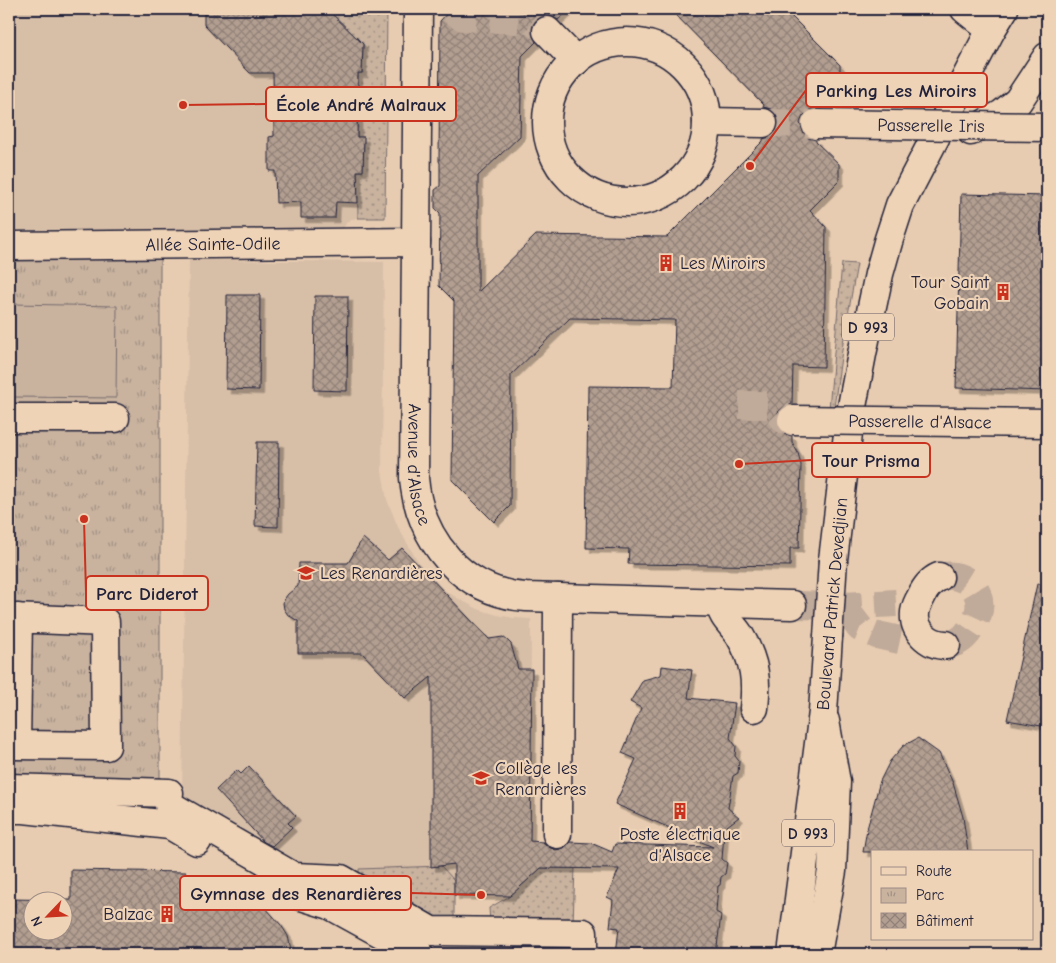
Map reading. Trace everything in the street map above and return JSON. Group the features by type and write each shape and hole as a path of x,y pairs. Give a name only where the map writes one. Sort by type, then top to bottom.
{"street":[{"name":"Avenue d'Alsace","path":"418,9 414,470 416,493 421,513 434,539 445,556 461,572 486,588 509,595 792,605"},
{"path":"965,9 997,20"},
{"name":"D 993","path":"925,156 997,20"},
{"path":"547,31 576,61"},
{"path":"632,42 655,47 676,59 693,76 703,98 707,122 705,143 691,172 666,192 647,200 631,202 614,201 594,195 576,184 556,159 548,133 549,106 552,96 562,77 576,61 596,48 608,44 632,42"},
{"path":"925,156 1011,108 1025,93 1047,57"},
{"path":"956,139 1013,137 1038,128 1047,121"},
{"path":"707,122 763,123"},
{"name":"Passerelle Iris","path":"816,124 1047,127"},
{"name":"Boulevard Patrick Devedjian","path":"792,954 823,712 833,560 850,417 879,274 900,205 925,156"},
{"name":"Allée Sainte-Odile","path":"9,246 416,242"},
{"path":"9,418 115,418"},
{"name":"Passerelle d'Alsace","path":"792,420 1047,423"},
{"path":"896,603 931,584 916,606 915,618 924,641"},
{"path":"557,834 558,598"},
{"path":"721,603 724,614 739,634 751,659 756,680 754,708"},
{"path":"16,618 105,622 106,746 16,745 16,618"},
{"path":"817,954 832,871 836,782 823,712"},
{"path":"9,788 169,799 294,877 341,879 431,931 584,933 583,946"},
{"path":"9,809 169,799 282,890 330,906 419,954"}],"shaded area":[{"path":"9,9 332,9 332,14 363,44 362,73 358,73 357,136 364,137 363,171 357,172 358,218 351,219 346,223 341,234 9,230"},
{"name":"Les Renardières","path":"189,260 384,262 382,471 387,500 398,527 411,550 422,567 443,589 478,609 497,615 531,619 530,841 576,843 510,896 454,895 454,880 431,867 296,871 182,801"}],"green space":[{"path":"332,9 387,9 385,218 358,218 357,171 363,171 364,137 357,137 358,73 362,73 363,44 332,14"},
{"path":"160,259 160,778 9,777 9,260"},
{"path":"842,263 857,264 832,421 828,420"},
{"path":"13,304 117,306 116,398 12,397"},
{"path":"441,866 454,880 454,918 430,920 359,879 359,869"},
{"path":"541,868 575,868 573,923 490,922 489,908 510,896"}],"building":[{"path":"204,9 327,9 363,44 362,73 358,73 357,137 364,137 363,171 357,171 358,203 336,202 335,218 301,218 301,202 276,203 275,171 269,171 269,137 274,136 273,73 250,73 204,25"},
{"name":"Les Miroirs","path":"451,9 570,9 558,20 552,16 544,16 537,19 532,26 532,34 536,42 522,56 520,136 478,176 478,292 536,235 667,237 763,139 770,137 776,131 779,124 776,115 771,109 763,107 764,105 670,9 784,9 840,65 840,82 816,108 809,110 803,116 800,123 803,132 808,138 816,140 839,164 839,181 810,210 826,227 824,367 793,366 792,404 778,412 776,419 779,428 784,434 792,436 792,442 798,453 801,465 799,548 790,548 790,566 628,564 629,549 586,548 588,386 673,387 675,320 570,318 511,375 510,506 494,522 452,480 454,301 439,286 440,213 435,208 435,190 440,186 440,21"},
{"name":"Tour Saint Gobain","path":"961,194 1047,196 1047,391 956,388"},
{"path":"227,295 260,295 259,390 226,389"},
{"path":"315,296 348,296 347,391 314,390"},
{"path":"257,442 279,442 278,527 255,526"},
{"path":"363,538 388,560 402,548 489,639 503,637 511,644 518,669 532,669 530,841 543,842 556,850 564,848 570,842 591,843 612,852 615,844 713,847 615,804 636,759 622,753 641,708 630,702 643,680 661,675 662,666 692,670 688,698 735,703 730,738 736,746 735,756 739,761 738,773 733,776 728,808 739,817 727,826 726,833 724,834 722,859 727,863 725,874 721,877 720,885 718,886 716,912 721,915 716,954 616,954 619,928 610,927 613,900 607,897 619,869 541,868 510,896 454,895 454,864 431,867 431,677 405,698 362,653 298,653 298,621 288,615 284,609 283,603 285,598 298,586 299,563 348,563"},
{"path":"1037,584 1047,585 1047,727 1007,720"},
{"path":"918,738 939,753 953,783 963,817 968,850 871,850 871,852 863,852 880,781 890,761 903,746"},
{"path":"249,766 296,816 288,823 292,827 272,846 264,842 216,790 237,770 241,774"},
{"name":"Balzac","path":"71,870 186,872 186,883 227,887 248,894 265,907 288,936 292,954 9,954 9,899 22,899 22,940 72,940"}],"tunnel":[{"path":"451,9 463,17 532,21 547,31"},
{"path":"763,123 816,124"},
{"path":"739,405 770,405 785,420 792,420"},
{"path":"939,577 955,576 969,583 978,594 979,602 978,615 969,632 957,642 946,645"},
{"path":"792,605 843,606 896,603"},
{"path":"843,606 860,628 877,635 900,640"}],"place":[{"name":"École André Malraux","path":"183,105"},
{"name":"Parking Les Miroirs","path":"750,166"},
{"name":"Les Miroirs","path":"666,263"},
{"name":"Tour Saint Gobain","path":"1003,292"},
{"name":"Tour Prisma","path":"739,464"},
{"name":"Parc Diderot","path":"84,519"},
{"name":"Les Renardières","path":"306,573"},
{"name":"Collège les Renardières","path":"481,778"},
{"name":"Poste électrique d'Alsace","path":"680,811"},
{"name":"Gymnase des Renardières","path":"481,895"},
{"name":"Balzac","path":"167,914"}]}
